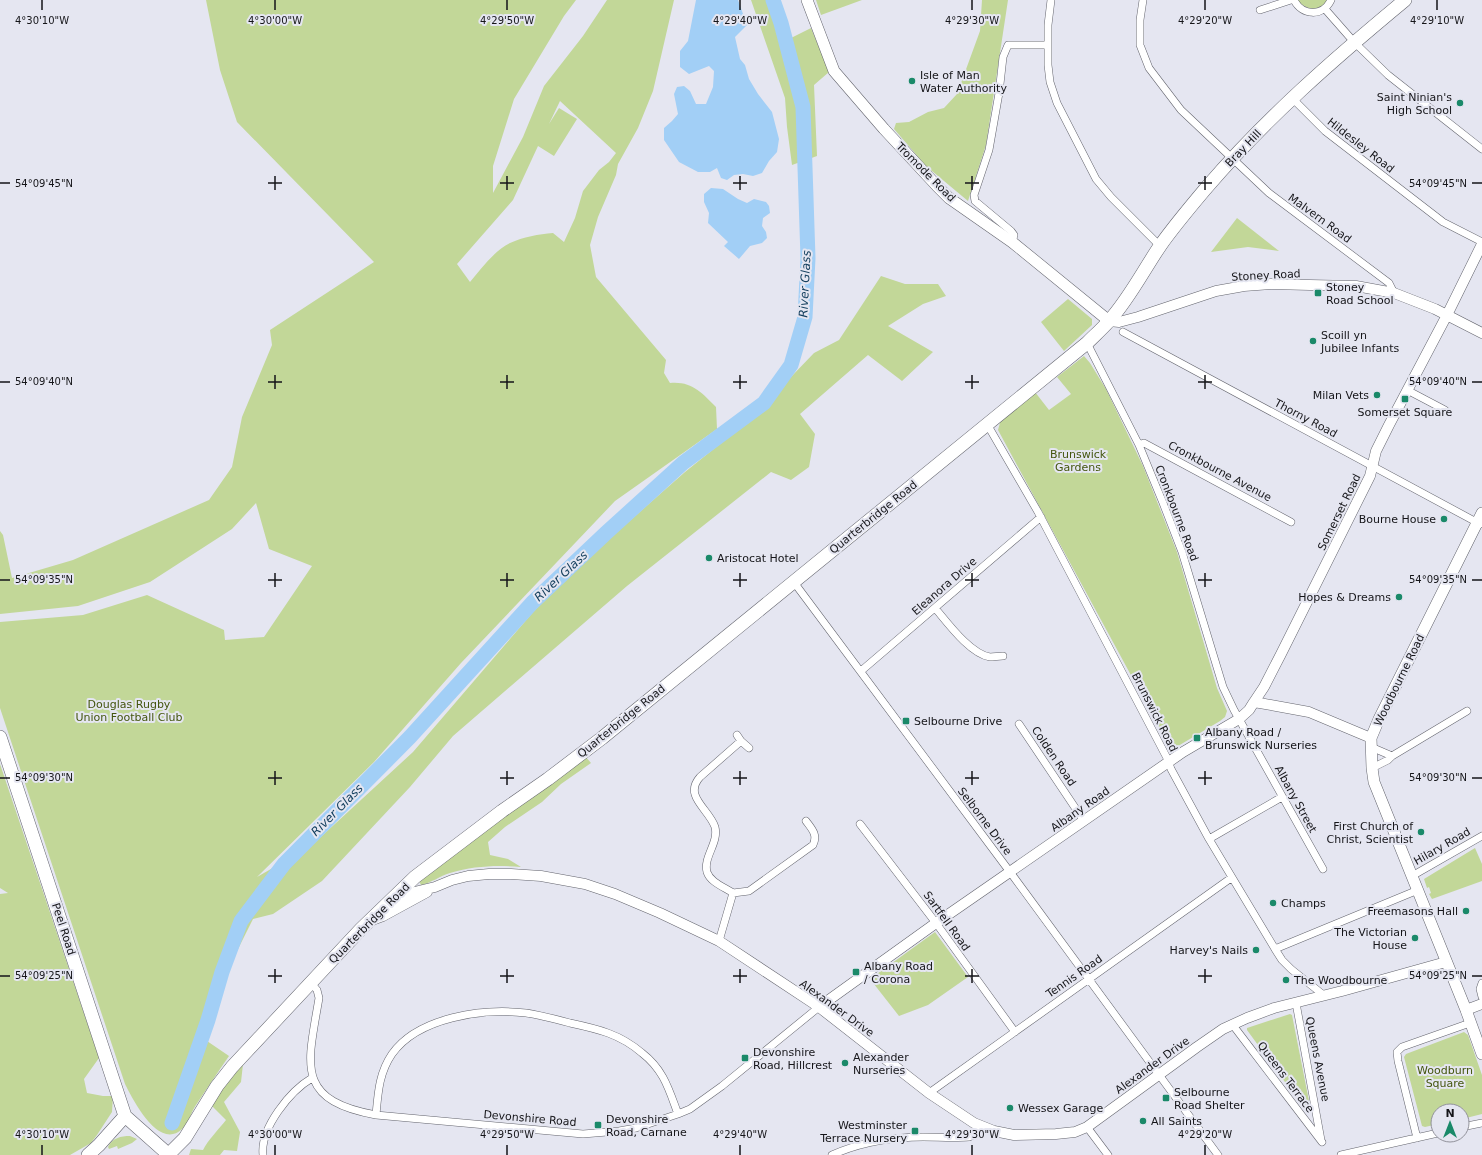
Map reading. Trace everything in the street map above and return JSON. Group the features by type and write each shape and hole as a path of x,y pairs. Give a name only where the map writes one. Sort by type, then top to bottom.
{"highway":[{"name":"Bray Hill","path":"1109,321 1160,246 1207,187 1292,98 1354,42 1405,0"},
{"name":"Quarterbridge Road","path":"167,1153 185,1138 217,1086 232,1067 368,922 414,877 590,747 1087,343 1109,321"},
{"name":"Peel Road","path":"0,737 126,1116 167,1153"},
{"path":"88,1155 99,1146 126,1116"}],"main road":[{"name":"Tromode Road","path":"807,0 834,71 884,129 937,186 949,198 1012,242 1109,321"},
{"name":"Somerset Road","path":"1254,702 1264,687 1322,573 1370,476 1376,451 1482,243"},
{"name":"Stoney Road","path":"1109,321 1119,322 1216,291 1244,286 1271,284 1356,286 1399,295 1446,315 1482,333"},
{"name":"Woodbourne Road","path":"1480,520 1385,706 1371,743 1372,768 1377,792 1418,890 1482,1054"},
{"name":"Albany Road","path":"819,1007 936,923 1168,762 1240,719 1249,710 1254,702"},
{"path":"1254,702 1309,712 1371,743"},
{"name":"Alexander Drive","path":"390,901 402,895 452,880 468,876 489,874 511,874 568,880 615,894 667,916 719,941 819,1007 929,1093 974,1123 1003,1134 1035,1136 1075,1132 1087,1127 1158,1074 1232,1024 1260,1013 1446,962"},
{"name":"Alexander Drive","path":"368,922 383,916 419,897 435,886"},
{"path":"1466,1010 1482,1004"}],"street":[{"path":"1051,0 1048,12 1047,45 1050,82 1057,103 1093,174 1111,198 1160,246"},
{"name":"Malvern Road","path":"1143,0 1140,20 1140,45 1149,68 1182,110 1269,194 1389,283 1399,295"},
{"path":"1260,10 1291,0"},
{"path":"1294,0 1301,9 1313,13 1325,8 1331,0"},
{"path":"1325,8 1354,42 1388,75 1482,149"},
{"path":"1012,242 1014,235 1011,231 975,201 974,195 989,150 999,93 1003,57 1008,45 1047,45"},
{"name":"Hildesley Road","path":"1292,98 1325,131 1443,222 1482,243"},
{"name":"Thorny Road","path":"1123,332 1373,466 1480,520"},
{"name":"Cronkbourne Road","path":"1087,343 1139,445 1163,503 1182,552 1223,687 1240,719"},
{"path":"1407,390 1445,410"},
{"name":"Brunswick Road","path":"987,424 1041,517 1168,762 1231,878 1282,960 1321,993 1322,996"},
{"name":"Cronkbourne Avenue","path":"1139,445 1144,443 1291,522"},
{"name":"Eleanora Drive","path":"861,671 1041,517"},
{"name":"Selborne Drive","path":"793,581 1010,872 1218,1155"},
{"path":"935,608 972,648 990,657 1003,656"},
{"path":"1372,768 1388,760 1392,756 1467,711"},
{"name":"Albany Street","path":"1240,719 1323,869"},
{"name":"Colden Road","path":"1018,724 1084,821"},
{"path":"749,748 739,738 696,781 694,794 711,818 716,830 715,840 706,867 712,880 733,893 750,891 814,845 816,840 815,834 806,821"},
{"path":"1371,743 1392,756"},
{"path":"1209,839 1282,797"},
{"name":"Sartfell Road","path":"860,824 936,923 1015,1032"},
{"path":"1480,837 1482,846"},
{"name":"Hilary Road","path":"1412,876 1480,837"},
{"name":"Tennis Road","path":"929,1093 1231,878"},
{"path":"1274,948 1418,890"},
{"path":"719,941 733,893"},
{"path":"263,1155 264,1140 273,1119 286,1101 301,1086 312,1078 310,1055 319,998 317,990 311,983"},
{"path":"1482,983 1480,989 1482,997"},
{"name":"Queens Avenue","path":"1296,1003 1322,1142"},
{"name":"Devonshire Road","path":"312,1078 321,1091 334,1102 351,1110 376,1115 583,1134 631,1129 690,1109 722,1086 819,1007"},
{"path":"376,1115 379,1080 385,1066 392,1053 410,1036 422,1028 454,1017 504,1012 526,1013 551,1018 614,1034 625,1040 654,1064 663,1076 678,1114"},
{"path":"1417,1138 1397,1052 1402,1047 1470,1023"},
{"name":"Queens Terrace","path":"1232,1024 1322,1142"},
{"path":"1470,1125 1482,1122"},
{"path":"832,1155 866,1143 880,1141 921,1137 969,1137 976,1134 981,1126"},
{"path":"1087,1127 1108,1155"},
{"path":"1341,1155 1430,1135"}],"green space":[{"name":"Douglas Rugby Union Football Club","path":"206,0 576,0 564,16 514,99 493,166 493,193 523,137 544,86 583,36 607,0 674,0 653,91 638,128 618,164 616,175 598,217 590,245 596,277 666,360 664,373 670,383 691,386 716,407 717,429 615,501 461,663 374,762 257,877 311,846 413,752 534,611 600,547 685,472 766,407 789,379 814,353 839,340 881,276 905,284 938,284 946,296 923,304 888,326 933,352 902,381 868,355 800,414 815,434 809,467 791,480 771,472 627,586 453,736 410,787 322,881 273,914 253,919 203,1019 207,1041 229,1056 196,1105 182,1129 173,1134 165,1134 156,1129 140,1111 125,1084 0,708 0,622 83,615 147,595 224,630 225,640 264,637 312,566 269,549 256,503 232,529 150,582 78,606 0,614 0,531 3,535 12,578 73,560 209,500 232,467 242,417 272,345 270,330 374,262 237,122 220,70","holes":["560,101 616,153 609,162 599,170 583,191 575,218 564,242 553,233 531,236 510,243 499,250 470,282 457,264 513,200 538,146 554,156 577,119 559,108 549,124"]},
{"path":"751,0 777,0 791,38 811,28 829,72 814,85 817,156 792,165 785,98"},
{"path":"816,0 862,0 821,15"},
{"path":"982,0 1008,0 986,145 968,201 926,166 894,129 896,123 909,122 928,112 944,108 957,94 980,31"},
{"path":"1297,0 1327,0 1320,7 1312,9 1304,6"},
{"path":"1237,218 1279,251 1248,247 1211,252"},
{"path":"1068,299 1092,319 1092,325 1064,351 1041,322"},
{"name":"Brunswick Gardens","path":"1084,356 1106,389 1143,466 1177,552 1217,688 1227,711 1225,717 1220,721 1173,749 1171,749 998,430 1001,419 1035,392 1049,410 1071,394 1057,377"},
{"path":"585,756 591,763 561,784 542,802 505,827 488,842 490,855 508,859 521,867 476,867 450,873 421,885 419,881"},
{"path":"0,764 99,1058 84,1079 87,1093 113,1096 112,1112 97,1135 91,1143 70,1155 0,1155 0,894 8,893 0,888"},
{"path":"1475,848 1482,864 1482,881 1432,899 1429,894 1431,893 1429,887 1427,888 1424,879"},
{"path":"935,932 968,977 928,1005 899,1016 870,979"},
{"path":"1290,1014 1292,1015 1310,1106 1304,1108 1247,1030 1247,1028"},
{"name":"Woodburn Square","path":"1464,1032 1468,1035 1482,1075 1482,1114 1470,1117 1470,1103 1430,1103 1430,1126 1422,1126 1404,1057 1406,1054"},
{"path":"243,1064 241,1082 224,1102 240,1132 237,1151 224,1150 220,1155 189,1155 191,1149 203,1150 226,1120 212,1106 214,1100"},
{"path":"130,1136 137,1139 132,1143 118,1149 117,1146 109,1149 108,1147 112,1141 120,1137"}],"water":[{"path":"696,0 738,0 747,25 735,37 740,59 745,65 749,79 758,94 772,112 779,139 777,152 769,161 762,173 753,176 743,174 734,175 727,180 721,178 717,168 710,172 698,172 679,162 664,140 664,128 678,114 674,94 677,87 684,86 690,91 696,104 706,104 713,87 714,71 709,66 689,74 680,67 680,51 688,41"},
{"path":"711,188 723,189 747,203 754,199 766,202 769,206 770,213 763,218 762,226 766,232 767,238 762,243 750,246 739,259 724,246 728,242 708,223 709,213 704,202 704,194"}],"waterway":[{"name":"River Glass","path":"172,1123 208,1020 222,972 241,921 284,864 410,737 532,603 683,463 764,403 791,365 805,317 808,258 803,107 781,23 773,0"}],"place":[{"name":"Isle of Man Water Authority","path":"912,81"},
{"name":"Saint Ninian's High School","path":"1460,103"},
{"name":"Stoney Road School","path":"1318,293"},
{"name":"Scoill yn Jubilee Infants","path":"1313,341"},
{"name":"Milan Vets","path":"1377,395"},
{"name":"Somerset Square","path":"1405,399"},
{"name":"Bourne House","path":"1444,519"},
{"name":"Aristocat Hotel","path":"709,558"},
{"name":"Hopes & Dreams","path":"1399,597"},
{"name":"Selbourne Drive","path":"906,721"},
{"name":"Albany Road / Brunswick Nurseries","path":"1197,738"},
{"name":"First Church of Christ, Scientist","path":"1421,832"},
{"name":"Champs","path":"1273,903"},
{"name":"Freemasons Hall","path":"1466,911"},
{"name":"The Victorian House","path":"1415,938"},
{"name":"Harvey's Nails","path":"1256,950"},
{"name":"Albany Road / Corona","path":"856,972"},
{"name":"The Woodbourne","path":"1286,980"},
{"name":"Devonshire Road, Hillcrest","path":"745,1058"},
{"name":"Alexander Nurseries","path":"845,1063"},
{"name":"Selbourne Road Shelter","path":"1166,1098"},
{"name":"Wessex Garage","path":"1010,1108"},
{"name":"All Saints","path":"1143,1121"},
{"name":"Devonshire Road, Carnane","path":"598,1125"},
{"name":"Westminster Terrace Nursery","path":"915,1131"}]}
